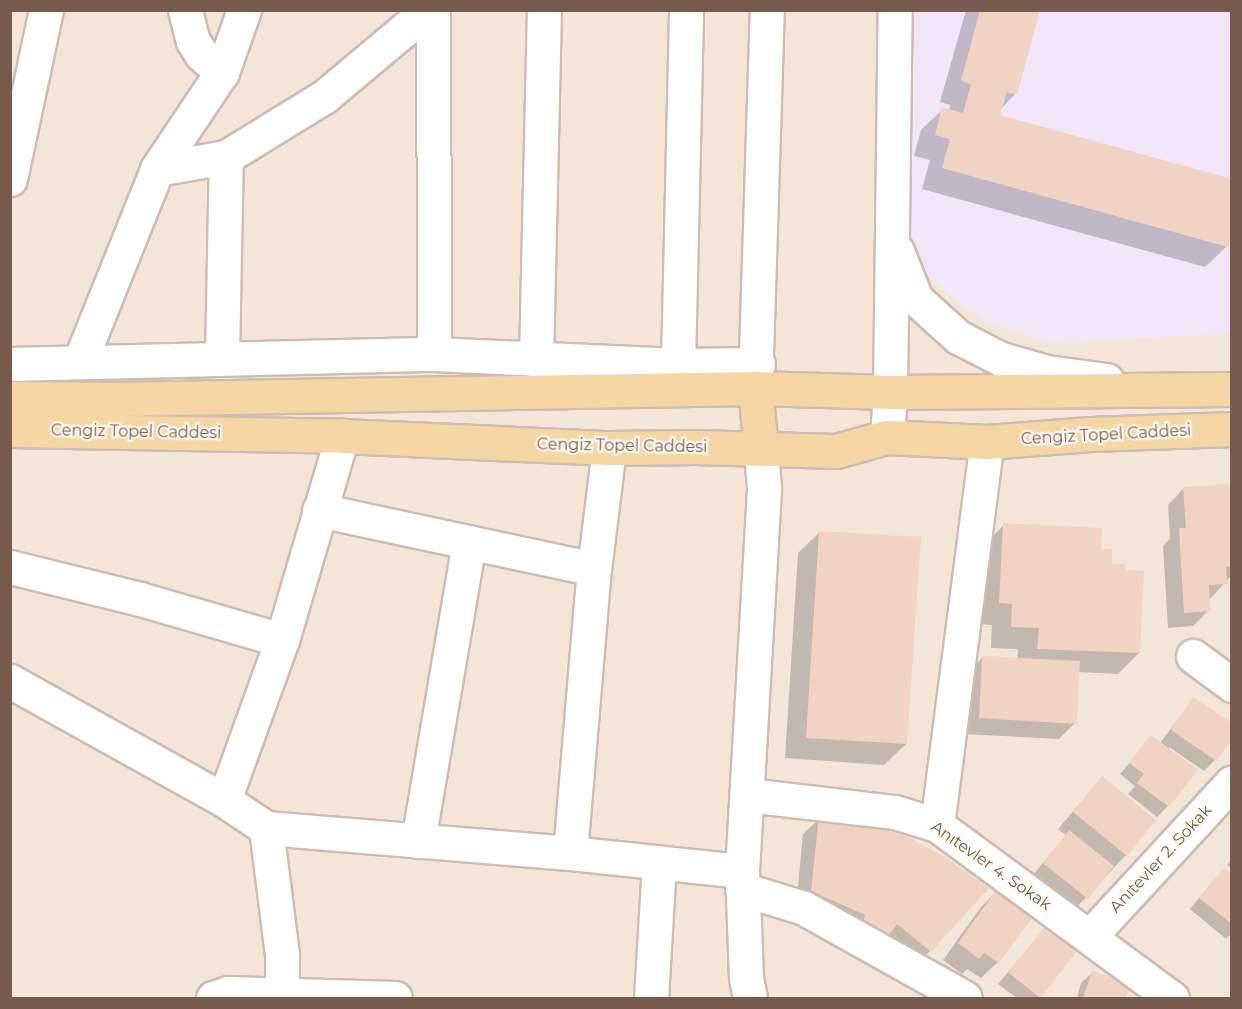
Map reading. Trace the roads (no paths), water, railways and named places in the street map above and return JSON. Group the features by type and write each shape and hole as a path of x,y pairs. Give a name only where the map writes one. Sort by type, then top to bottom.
{"main road":[{"name":"Cengiz Topel Caddesi","path":"10,398 128,399 756,376 890,392 1232,389"},
{"path":"756,376 760,449"},
{"name":"Cengiz Topel Caddesi","path":"10,430 342,435 609,448 836,451 887,437 987,442 1101,434 1232,429"}],"street":[{"path":"10,179 46,10"},
{"path":"185,10 188,27 197,48 222,72"},
{"path":"80,361 158,169 222,72 244,10"},
{"path":"158,169 226,157 325,96 428,10"},
{"path":"433,10 435,354"},
{"path":"536,360 544,10"},
{"path":"678,365 686,10"},
{"path":"10,364 435,354 678,365 756,376 767,10"},
{"path":"887,437 890,392 895,10"},
{"path":"222,358 226,157"},
{"path":"892,237 916,299 958,337 1001,359 1047,372 1194,390"},
{"path":"224,800 282,640 342,435"},
{"path":"937,825 987,442"},
{"path":"570,853 594,569 609,448"},
{"path":"741,992 742,880 764,488 760,449"},
{"path":"319,510 594,569"},
{"path":"418,841 470,542"},
{"path":"10,567 140,599 282,640"},
{"path":"1193,656 1232,685"},
{"path":"10,681 224,800 266,828 570,853 659,863 742,880 804,908 965,999"},
{"name":"Anıtevler 2. Sokak","path":"1090,936 1232,782"},
{"name":"Anıtevler 4. Sokak","path":"747,795 895,812 937,825 1090,936 1172,999"},
{"path":"266,828 282,955 282,996"},
{"path":"651,999 659,863"},
{"path":"213,999 228,993 394,999"}]}
